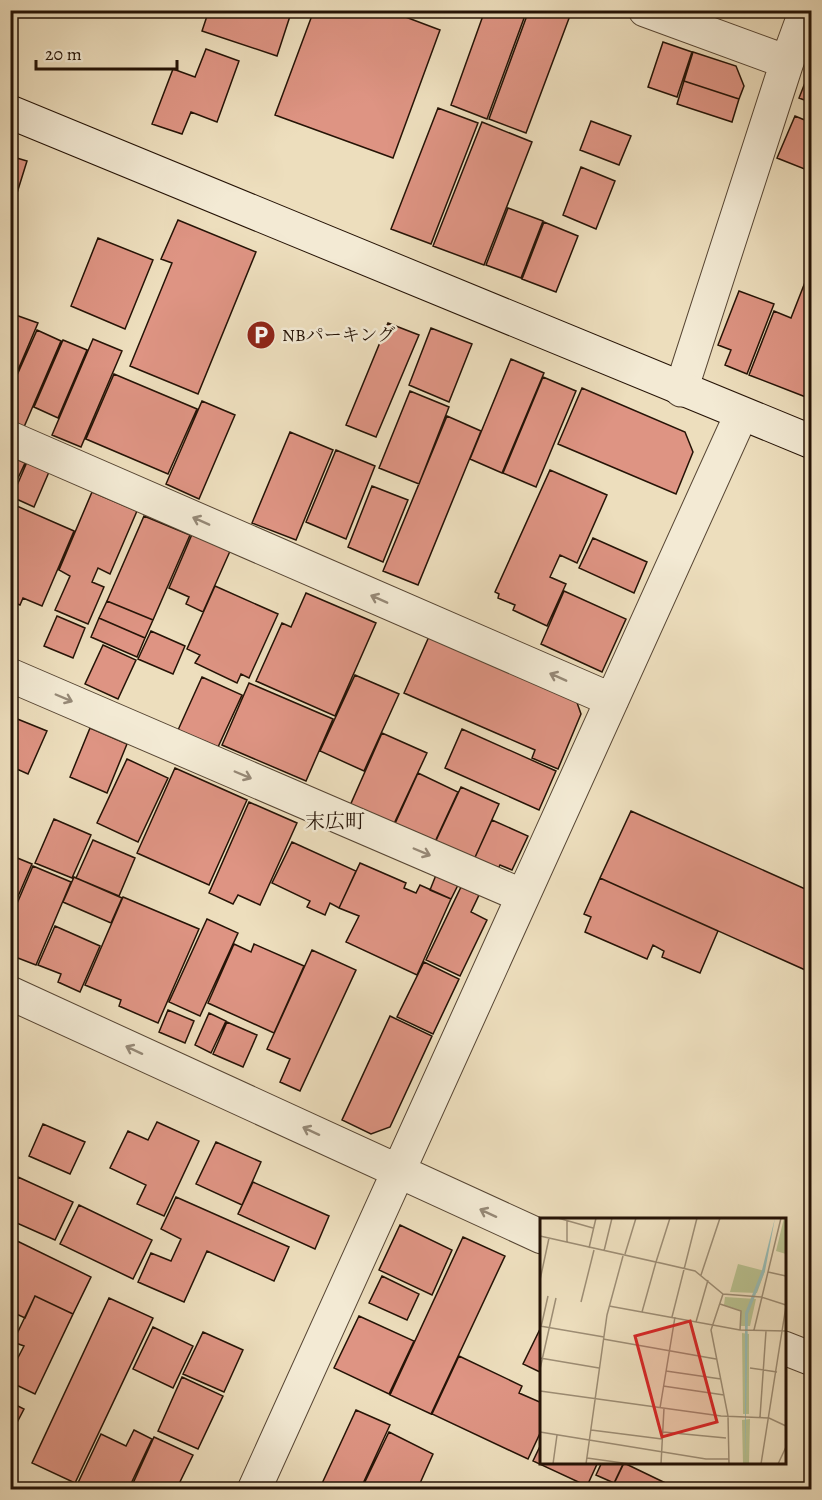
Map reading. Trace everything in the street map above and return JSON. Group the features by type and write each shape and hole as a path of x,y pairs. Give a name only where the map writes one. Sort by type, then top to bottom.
{"street":[{"path":"645,10 787,63"},
{"path":"681,390 806,10"},
{"path":"10,112 741,415 812,442"},
{"path":"254,1490 741,415"},
{"path":"10,438 612,700"},
{"path":"10,675 523,896"},
{"path":"10,993 540,1236"},
{"path":"786,1349 812,1359"}],"building":[{"path":"209,10 292,10 277,56 202,31"},
{"path":"314,10 387,10 440,30 393,158 275,115"},
{"path":"485,10 527,10 487,119 451,105"},
{"path":"529,10 571,13 526,133 489,119"},
{"path":"663,42 692,52 677,97 648,87"},
{"path":"206,49 239,61 217,122 191,112 182,134 152,124 173,69 195,77"},
{"path":"693,52 736,66 744,86 739,99 684,81"},
{"path":"812,65 812,103 799,98"},
{"path":"684,81 739,99 732,122 677,104"},
{"path":"438,108 478,123 431,244 391,229"},
{"path":"795,116 812,123 812,172 777,158"},
{"path":"591,121 631,136 619,165 580,150"},
{"path":"482,122 532,142 484,265 433,246"},
{"path":"10,156 27,161 17,193 10,191"},
{"path":"581,167 615,181 596,229 563,215"},
{"path":"10,205 15,207 10,222"},
{"path":"508,208 543,221 521,278 486,265"},
{"path":"178,220 256,252 198,394 130,366 172,263 161,259"},
{"path":"544,222 578,236 556,292 522,279"},
{"path":"98,238 153,260 125,329 71,306"},
{"path":"811,267 811,399 749,375 774,311 791,318"},
{"path":"739,291 774,304 747,374 725,365 731,350 718,345"},
{"path":"10,313 38,323 12,384 10,383"},
{"path":"388,323 419,335 376,437 346,425"},
{"path":"431,328 472,344 449,402 409,385"},
{"path":"37,330 61,341 24,427 10,421 10,391"},
{"path":"93,339 122,351 81,447 52,435"},
{"path":"63,340 87,350 58,418 34,407"},
{"path":"511,359 544,373 502,473 470,459"},
{"path":"114,374 197,409 168,474 86,439"},
{"path":"543,377 576,391 536,487 503,473"},
{"path":"582,388 685,432 693,452 676,494 558,444"},
{"path":"410,391 449,407 419,484 379,468"},
{"path":"202,401 235,415 199,499 166,484"},
{"path":"447,416 481,431 418,585 383,571"},
{"path":"290,432 333,450 296,540 252,523"},
{"path":"336,450 375,466 346,539 306,522"},
{"path":"10,456 25,463 11,493 10,493"},
{"path":"27,462 49,472 34,507 12,497"},
{"path":"550,470 607,495 577,563 560,555 550,577 566,584 547,626 513,610 515,605 498,598 499,594 495,592"},
{"path":"372,486 408,500 383,562 348,547"},
{"path":"92,492 137,511 110,574 98,568 92,582 104,587 88,624 55,610 70,576 59,570"},
{"path":"10,503 74,531 42,606 23,598 20,605 10,601"},
{"path":"144,516 190,535 153,620 107,601"},
{"path":"193,532 231,549 203,612 186,604 189,597 169,588"},
{"path":"593,538 647,562 634,593 579,568"},
{"path":"215,586 278,614 249,678 241,674 237,683 195,663 200,655 187,649"},
{"path":"564,591 626,619 602,672 541,644"},
{"path":"306,593 376,623 335,716 256,681 282,623 291,627"},
{"path":"107,601 153,620 145,638 99,618"},
{"path":"57,616 85,628 73,658 44,646"},
{"path":"99,618 145,638 137,657 91,637"},
{"path":"151,631 185,646 173,674 138,659"},
{"path":"431,632 574,694 581,714 558,769 532,758 535,750 404,693"},
{"path":"103,645 136,660 118,699 85,684"},
{"path":"355,675 399,694 364,771 320,751"},
{"path":"202,677 242,695 218,747 178,730"},
{"path":"249,683 333,719 306,781 222,745"},
{"path":"10,716 47,731 28,774 10,766"},
{"path":"90,728 127,744 107,793 70,777"},
{"path":"462,729 556,771 539,810 445,768"},
{"path":"382,733 427,753 392,828 349,808"},
{"path":"127,759 168,778 138,842 97,823"},
{"path":"175,768 247,800 209,885 137,853"},
{"path":"418,773 458,792 433,846 393,828"},
{"path":"461,787 499,804 472,864 433,847"},
{"path":"249,802 297,823 260,905 238,895 233,904 209,893"},
{"path":"631,811 812,892 812,973 600,878"},
{"path":"54,819 91,835 72,878 35,863"},
{"path":"492,820 528,836 512,870 500,865 495,875 472,864"},
{"path":"93,840 135,858 119,896 76,878"},
{"path":"292,842 356,871 339,908 330,903 325,915 307,907 310,901 272,883"},
{"path":"10,855 32,864 10,915"},
{"path":"360,863 406,883 404,888 416,893 420,885 451,899 417,975 346,942 359,916 339,908"},
{"path":"33,866 71,882 36,965 10,955 10,920"},
{"path":"436,875 458,885 451,899 430,890"},
{"path":"74,877 122,898 111,923 63,902"},
{"path":"600,878 718,931 700,973 662,957 664,951 653,945 647,959 585,932 591,917 584,914"},
{"path":"461,887 479,895 471,912 487,920 460,976 426,960"},
{"path":"123,897 199,929 158,1023 119,1006 121,1000 85,985"},
{"path":"207,919 238,933 200,1016 169,1002"},
{"path":"55,926 100,946 80,992 58,982 61,974 38,965"},
{"path":"234,944 251,952 254,944 304,966 274,1033 208,1003"},
{"path":"312,950 356,970 300,1091 280,1082 290,1059 267,1049"},
{"path":"424,962 459,979 433,1034 397,1017"},
{"path":"168,1010 194,1021 185,1043 159,1032"},
{"path":"209,1013 226,1021 211,1053 195,1045"},
{"path":"390,1016 432,1036 390,1127 371,1134 342,1120"},
{"path":"227,1022 257,1035 243,1067 213,1054"},
{"path":"157,1122 199,1141 164,1216 137,1204 146,1185 110,1168 128,1131 148,1140"},
{"path":"43,1124 85,1142 70,1174 29,1156"},
{"path":"216,1142 261,1162 242,1205 196,1184"},
{"path":"18,1177 73,1202 55,1240 10,1220 10,1194"},
{"path":"253,1182 329,1216 315,1249 238,1214"},
{"path":"176,1197 289,1247 274,1281 207,1251 184,1302 138,1282 151,1253 171,1261 181,1239 161,1229"},
{"path":"79,1205 152,1240 133,1279 60,1244"},
{"path":"400,1225 452,1250 432,1295 379,1270"},
{"path":"463,1237 505,1256 431,1414 390,1395"},
{"path":"13,1239 91,1277 73,1314 35,1296 25,1318 10,1311"},
{"path":"382,1276 419,1294 407,1320 369,1303"},
{"path":"35,1296 73,1314 35,1394 10,1382 10,1373 24,1346 13,1342"},
{"path":"109,1298 153,1318 75,1483 32,1463"},
{"path":"359,1316 414,1341 389,1394 334,1368"},
{"path":"153,1327 193,1346 173,1388 133,1369"},
{"path":"540,1329 540,1372 523,1364"},
{"path":"203,1332 243,1350 224,1392 183,1374"},
{"path":"459,1356 522,1386 519,1393 540,1402 540,1433 528,1459 432,1414"},
{"path":"182,1377 223,1396 198,1449 158,1431"},
{"path":"10,1402 24,1409 10,1436"},
{"path":"356,1410 390,1425 360,1490 319,1490"},
{"path":"134,1430 152,1439 128,1490 85,1490 77,1485 101,1434 126,1446"},
{"path":"389,1432 433,1454 417,1490 361,1490"},
{"path":"154,1437 193,1455 176,1490 130,1490"},
{"path":"540,1446 540,1464 597,1464 587,1486 533,1461"},
{"path":"601,1464 623,1464 614,1483 596,1475"},
{"path":"624,1464 626,1464 680,1490 611,1490"},
{"path":"812,1473 812,1490 804,1490"}],"place":[{"name":"NBパーキング","path":"261,335"}],"district":[{"name":"末広町","path":"335,821"}]}
